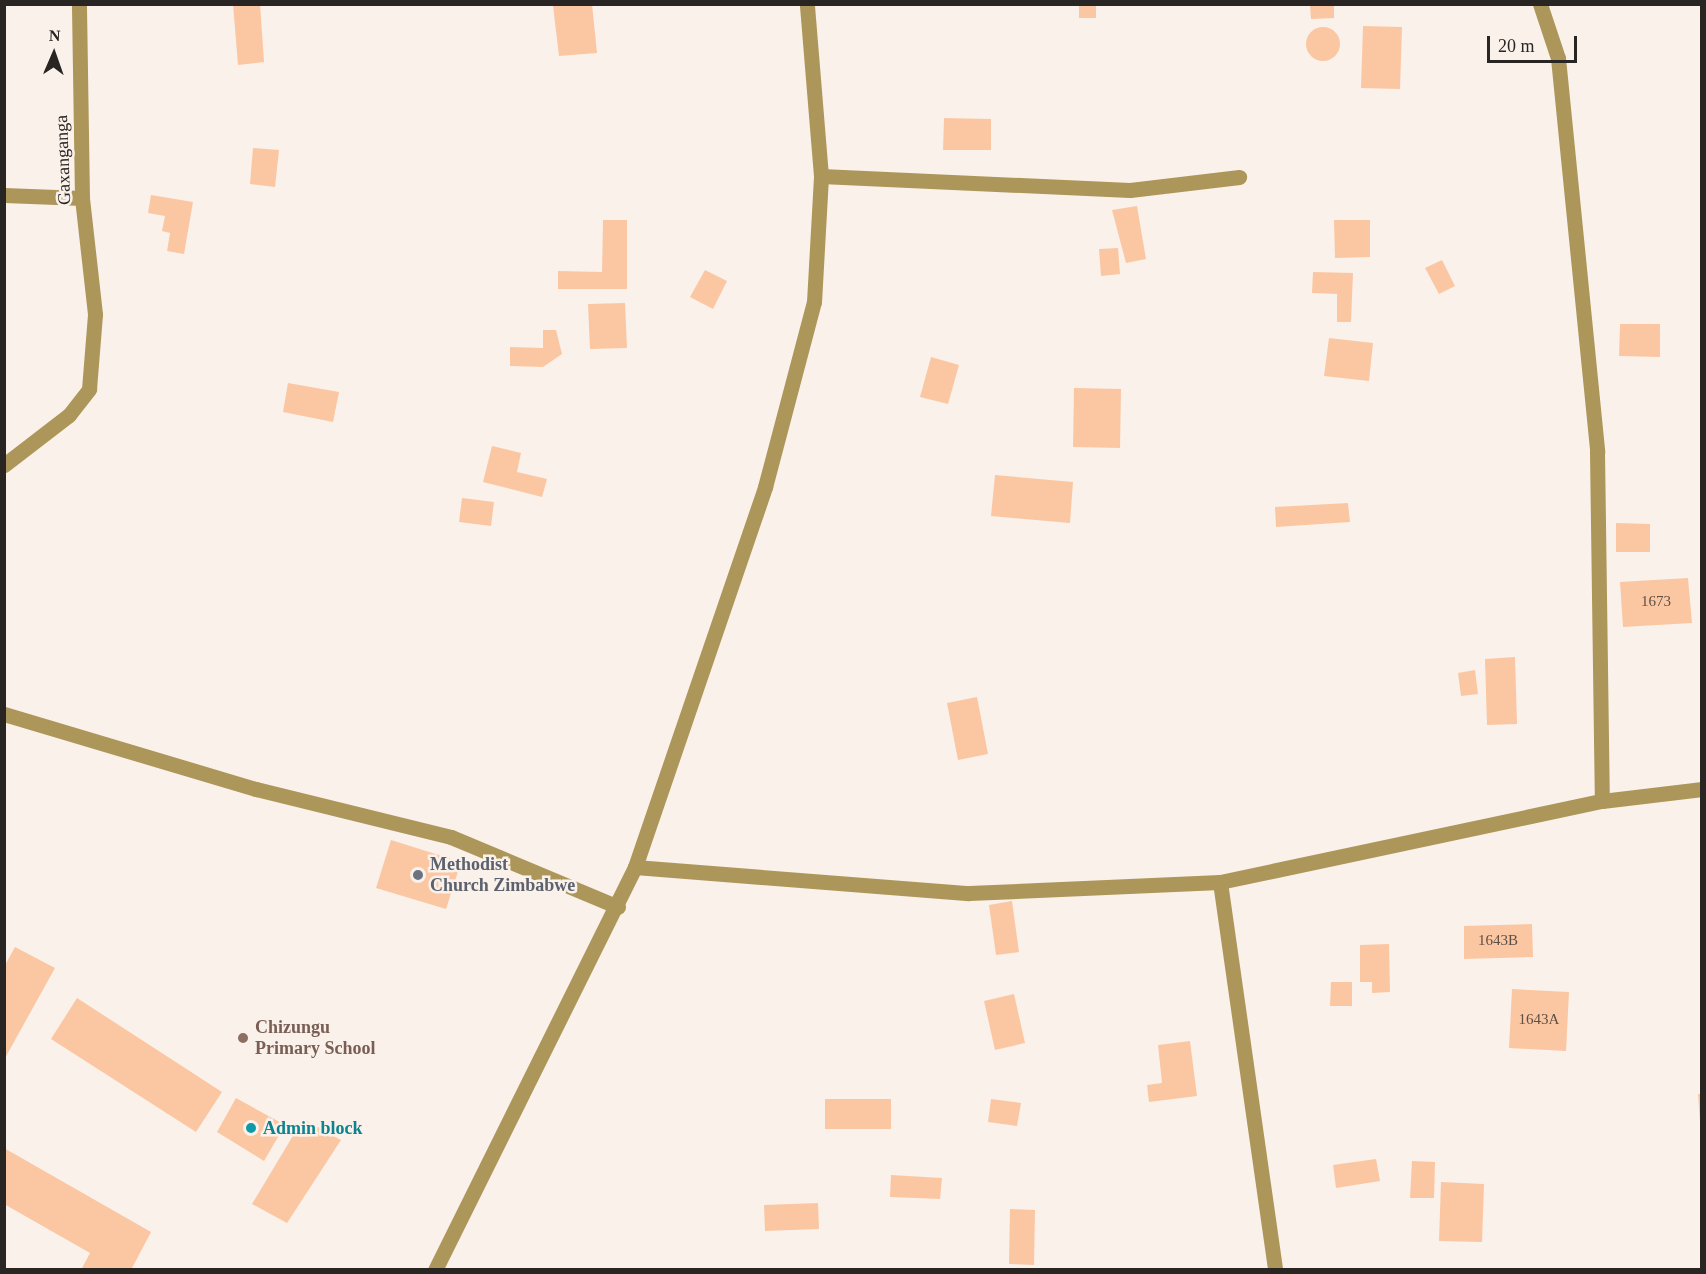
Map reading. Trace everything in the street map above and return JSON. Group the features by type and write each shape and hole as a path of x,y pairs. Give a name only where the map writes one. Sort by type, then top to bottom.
{"street":[{"name":"Gaxanganga","path":"4,465 69,415 89,389 95,314 82,198 79,4"},
{"path":"435,1269 618,907 635,867 765,487 814,302 821,176 807,4"},
{"path":"1540,4 1558,58 1597,452 1602,801"},
{"path":"821,176 1130,190 1239,177"},
{"path":"4,195 82,198"},
{"path":"4,714 256,789 451,837 618,907"},
{"path":"635,867 969,893 1220,882 1602,801 1701,789"},
{"path":"1220,882 1275,1269"}],"building":[{"path":"233,4 260,4 264,62 238,65"},
{"path":"592,4 597,53 559,56 553,6"},
{"path":"1079,4 1096,4 1096,18 1079,18"},
{"path":"1310,5 1334,5 1334,18 1311,19"},
{"path":"1363,26 1402,27 1400,89 1361,88"},
{"path":"1323,27 1335,32 1340,44 1335,56 1323,61 1311,56 1306,44 1311,32"},
{"path":"944,118 991,119 991,150 943,150"},
{"path":"253,148 279,150 275,187 250,184"},
{"path":"151,195 193,202 184,254 167,251 170,233 162,231 165,216 148,213"},
{"path":"1137,206 1146,259 1126,263 1112,210"},
{"path":"603,220 627,220 627,289 558,289 558,271 602,272"},
{"path":"1334,220 1370,220 1370,257 1335,258"},
{"path":"1118,248 1120,274 1101,276 1099,249"},
{"path":"1442,260 1455,286 1439,294 1425,268"},
{"path":"705,270 727,281 713,309 690,297"},
{"path":"1313,272 1353,273 1351,322 1337,322 1337,294 1312,293"},
{"path":"625,303 627,348 590,349 588,304"},
{"path":"1620,324 1660,324 1660,357 1619,356"},
{"path":"543,330 556,330 562,354 543,367 510,366 510,347 543,348"},
{"path":"1329,338 1373,343 1369,381 1324,376"},
{"path":"931,357 959,365 948,404 920,397"},
{"path":"288,383 339,392 333,422 283,412"},
{"path":"1074,388 1121,389 1120,448 1073,447"},
{"path":"492,446 521,453 517,472 547,479 542,497 483,482"},
{"path":"995,475 1073,482 1070,523 991,516"},
{"path":"462,498 494,502 491,526 459,522"},
{"path":"1348,503 1350,522 1276,527 1275,507"},
{"path":"1616,523 1650,524 1650,552 1616,552"},
{"path":"1688,578 1692,623 1623,627 1620,582"},
{"path":"1515,657 1517,724 1487,725 1485,659"},
{"path":"1475,670 1478,694 1461,696 1458,673"},
{"path":"977,697 988,754 958,760 947,703"},
{"name":"Methodist Church Zimbabwe","path":"391,840 461,862 446,909 376,888"},
{"path":"1012,901 1019,952 996,955 989,905"},
{"path":"1532,924 1533,957 1464,959 1464,926"},
{"path":"1389,944 1390,992 1372,993 1372,982 1360,982 1360,945"},
{"path":"15,947 55,968 4,1060 4,967"},
{"path":"1331,982 1352,982 1352,1006 1330,1006"},
{"path":"1512,989 1569,992 1566,1051 1509,1048"},
{"path":"1014,994 1025,1043 995,1050 984,1001"},
{"name":"Chizungu Primary School","path":"77,998 222,1092 196,1132 51,1039"},
{"path":"1190,1041 1197,1096 1149,1102 1147,1085 1162,1083 1158,1045"},
{"path":"1698,1094 1702,1094 1702,1121 1700,1121"},
{"name":"Admin block","path":"236,1098 285,1125 264,1161 217,1132"},
{"path":"825,1099 891,1099 891,1129 825,1129"},
{"path":"991,1099 1021,1103 1017,1126 988,1122"},
{"path":"303,1119 341,1140 287,1223 252,1204"},
{"path":"4,1148 151,1232 131,1270 81,1270 90,1253 4,1204"},
{"path":"1376,1159 1380,1181 1336,1188 1333,1165"},
{"path":"1412,1161 1435,1162 1434,1198 1410,1198"},
{"path":"891,1175 942,1178 940,1199 890,1197"},
{"path":"1441,1182 1484,1184 1482,1242 1439,1241"},
{"path":"818,1203 819,1229 765,1231 764,1205"},
{"path":"1010,1209 1035,1210 1034,1265 1009,1264"}],"place":[{"name":"Methodist Church Zimbabwe","path":"418,875"},
{"name":"Chizungu Primary School","path":"243,1038"},
{"name":"Admin block","path":"251,1128"}]}
